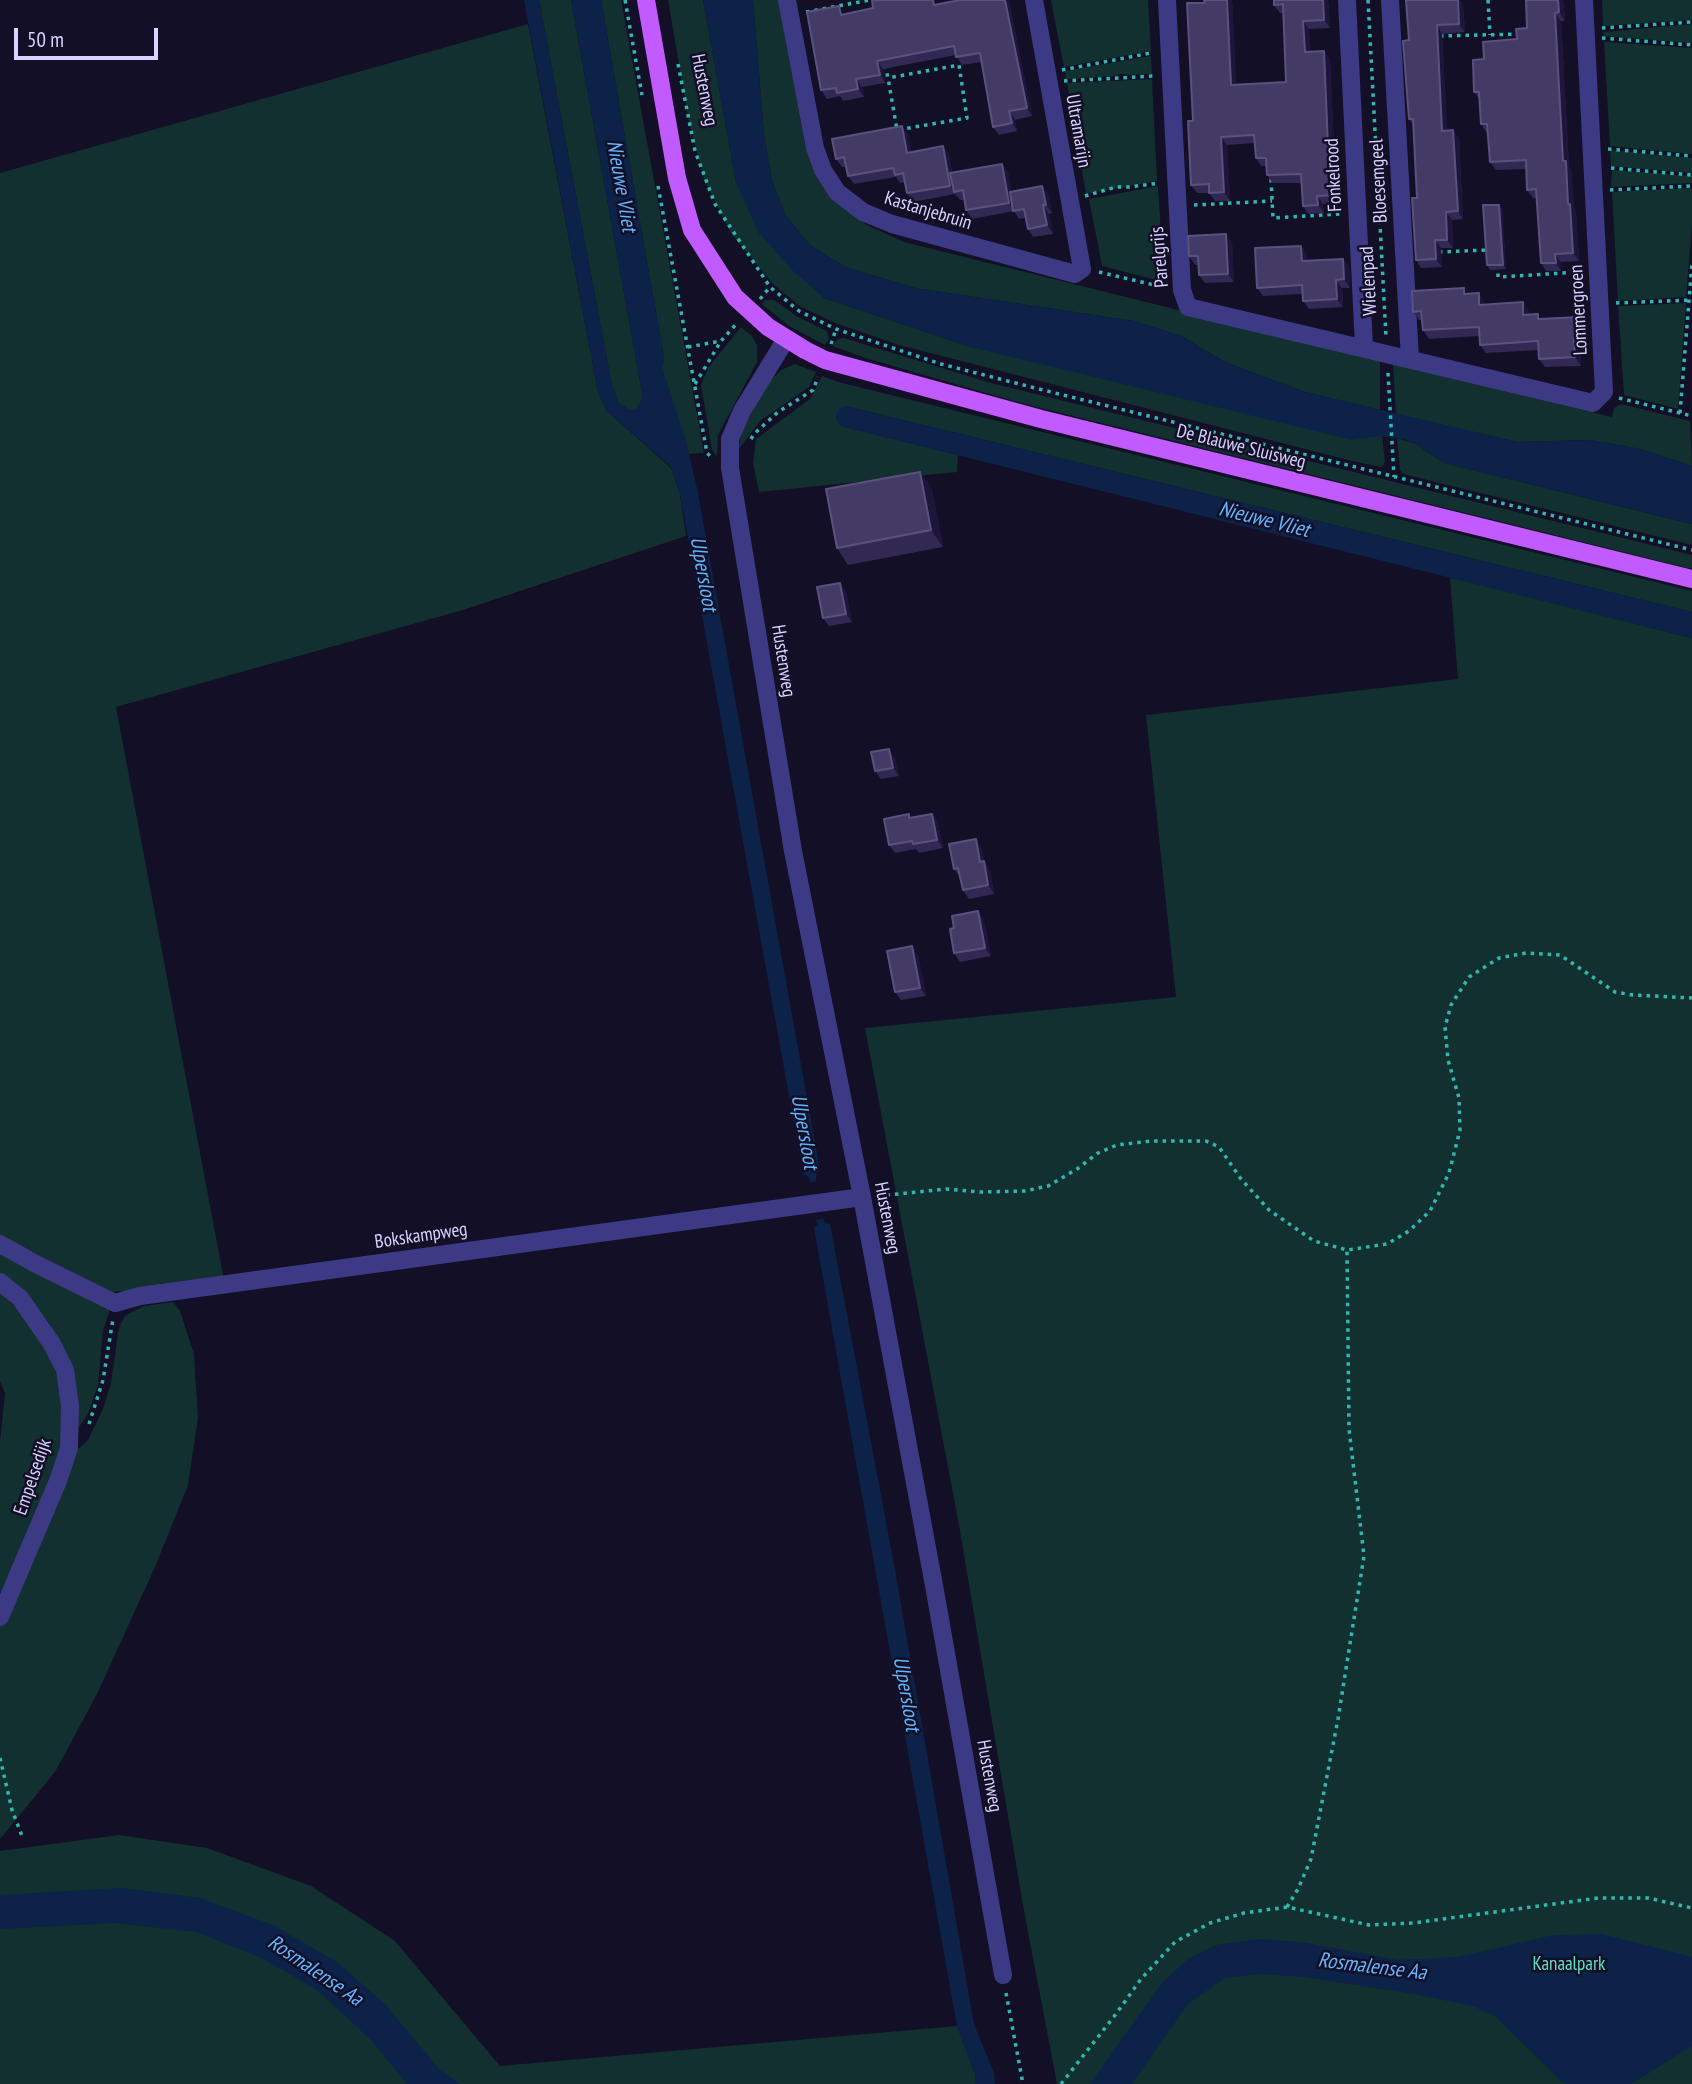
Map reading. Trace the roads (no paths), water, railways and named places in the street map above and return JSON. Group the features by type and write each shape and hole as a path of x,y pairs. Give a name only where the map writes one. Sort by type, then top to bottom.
{"main road":[{"path":"646,0 677,177 692,230 729,288 748,311 786,338"},
{"name":"De Blauwe Sluisweg","path":"786,338 825,360 1041,419 1692,579"}],"street":[{"name":"Ultramarijn","path":"1034,0 1082,269"},
{"name":"Parelgrijs","path":"1167,0 1182,290 1188,306 1410,359"},
{"name":"Fonkelrood","path":"1347,0 1364,347"},
{"name":"Bloesemgeel","path":"1390,0 1410,359"},
{"name":"Lommergroen","path":"1410,359 1593,402 1604,393 1592,148 1593,34 1584,0"},
{"name":"Kastanjebruin","path":"788,7 815,148 822,170 837,192 863,212 903,227 1075,274 1082,269"},
{"name":"Hustenweg","path":"786,338 742,411 730,439 730,468 793,851 862,1197 1003,1975"},
{"name":"Bokskampweg","path":"0,1244 115,1303 141,1296 862,1197"},
{"name":"Empelsedijk","path":"0,1282 20,1297 52,1344 65,1370 69,1406 69,1448 58,1481 0,1617"}],"water":[{"path":"524,0 539,0 612,386 619,404 628,409 637,409 643,398 571,0 601,0 664,358 662,368 686,440 698,493 820,1170 813,1182 803,1173 680,494 671,467 607,411 598,392"},
{"path":"703,0 753,0 764,135 772,180 785,215 810,245 845,267 915,288 1134,321 1181,336 1225,362 1305,392 1517,442 1590,440 1640,449 1692,466 1692,524 1444,463 1416,444 1403,439 1379,436 1352,440 967,346 824,298 791,269 758,232 736,182"},
{"name":"Nieuwe Vliet","path":"845,406 1692,612 1692,638 841,426 836,420 836,414"},
{"name":"Ulpersloot","path":"823,1218 825,1223 830,1224 894,1564 974,2024 994,2073 995,2084 976,2084 975,2074 957,2026 814,1228 818,1224 816,1220"},
{"name":"Rosmalense Aa","path":"121,1888 200,1898 275,1926 337,1962 384,2003 440,2070 460,2084 407,2084 370,2039 317,1990 262,1958 196,1932 116,1923 0,1929 0,1895"},
{"name":"Rosmalense Aa","path":"1602,1934 1692,1957 1692,2046 1631,2084 1566,2084 1496,2017 1473,2006 1304,1977 1261,1974 1225,1978 1188,2004 1132,2084 1090,2084 1161,1984 1188,1959 1216,1945 1260,1939 1301,1942 1398,1960 1458,1957 1554,1935"}],"park label":[{"name":"Kanaalpark","path":"1569,1965"}]}
